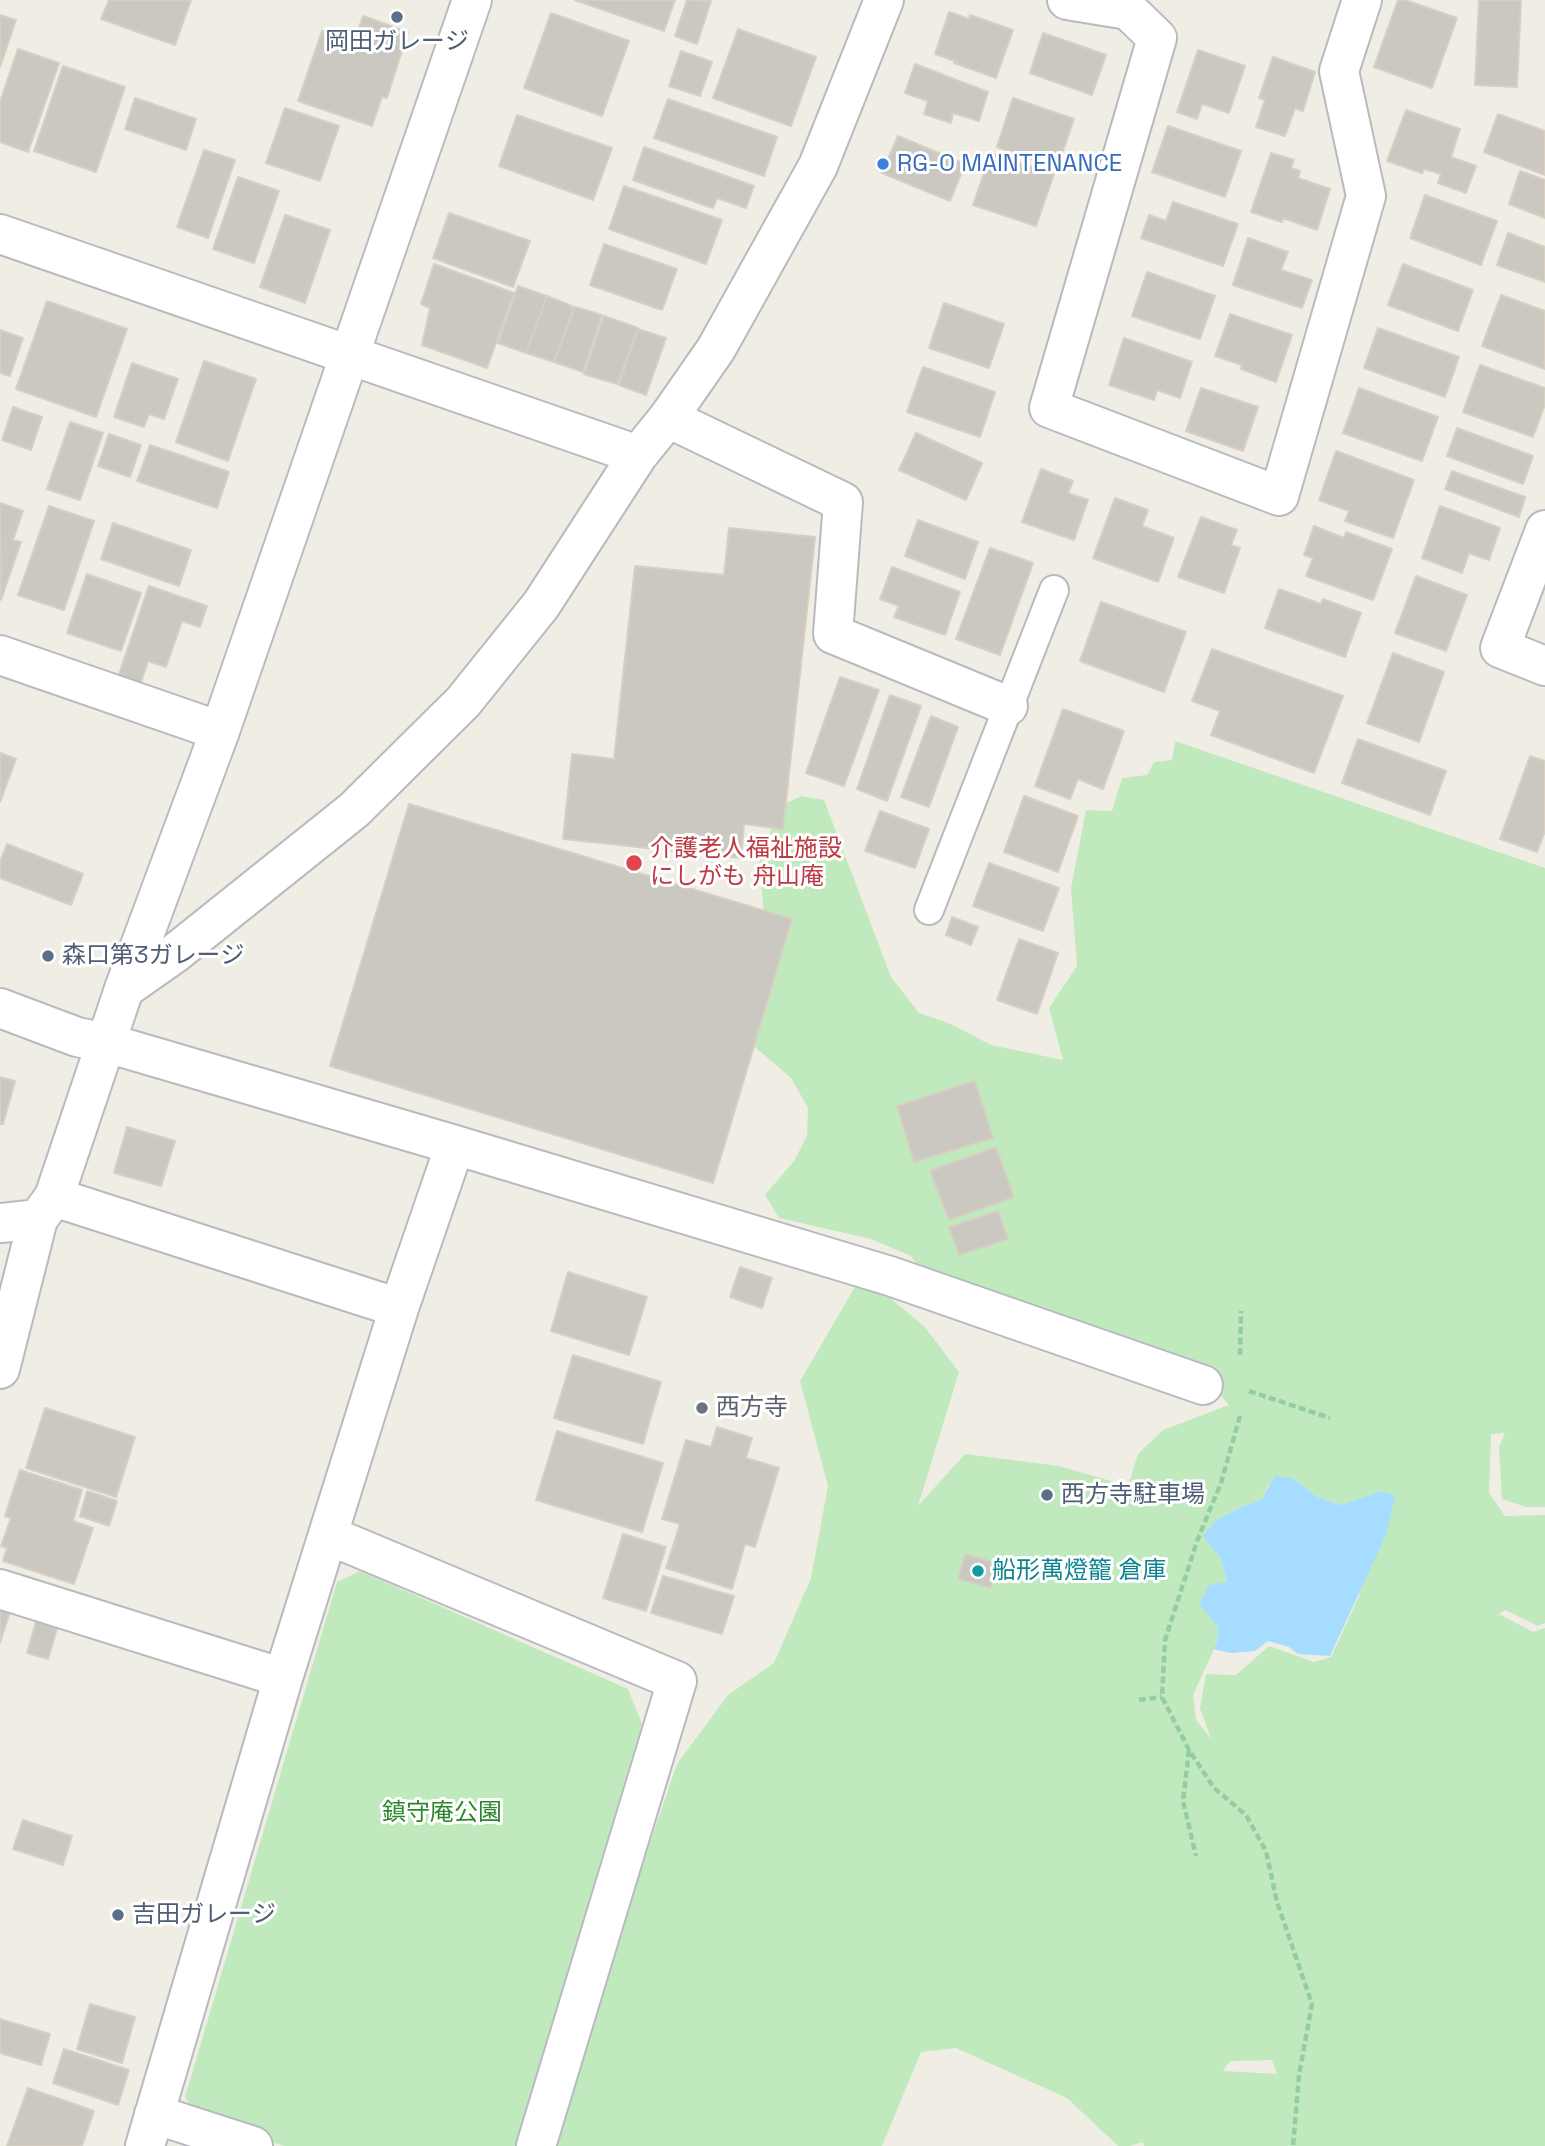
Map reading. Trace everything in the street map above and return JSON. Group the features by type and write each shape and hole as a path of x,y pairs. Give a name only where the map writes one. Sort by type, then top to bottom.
{"street":[{"path":"0,1369 46,1208 220,731 472,0"},
{"path":"124,989 174,954 354,810 463,702 541,605 638,455 668,418 716,349 818,166 884,0"},
{"path":"1068,0 1128,10 1157,38 1049,408 1279,496 1366,196 1339,71 1362,0"},
{"path":"0,233 638,455"},
{"path":"668,418 843,502 833,634 1008,706"},
{"path":"1545,530 1500,648 1545,666"},
{"path":"0,655 220,731"},
{"path":"0,1008 77,1037 107,1043 890,1276 1203,1385"},
{"path":"253,2146 149,2130 283,1678 398,1308 455,1146"},
{"path":"0,1223 46,1208 398,1308"},
{"path":"328,1535 677,1681 536,2146"},
{"path":"0,1589 283,1678"}],"lane":[{"path":"929,910 1054,590"}],"path":[{"path":"1240,1363 1241,1311"},
{"path":"1242,1389 1330,1418"},
{"path":"1241,1414 1221,1483 1197,1541 1165,1640 1162,1697 1189,1749 1214,1788 1246,1815 1266,1851 1277,1902 1312,2004 1299,2075 1293,2146"},
{"path":"1139,1700 1162,1697"},
{"path":"1189,1749 1183,1801 1195,1856"}],"green space":[{"path":"1175,741 1545,868 1545,1507 1526,1507 1502,1499 1499,1447 1505,1433 1491,1434 1489,1493 1505,1516 1545,1515 1545,1623 1538,1626 1505,1610 1499,1614 1533,1632 1545,1628 1545,2146 1144,2146 1143,2142 1118,2146 1067,2098 956,2048 921,2052 882,2146 555,2146 588,2024 677,1764 728,1695 774,1663 811,1578 828,1486 800,1381 862,1275 924,1326 959,1372 918,1506 965,1454 1059,1466 1128,1486 1138,1454 1163,1430 1229,1405 1207,1380 936,1293 911,1256 871,1239 779,1218 765,1195 794,1161 807,1136 808,1108 791,1078 735,1030 766,939 759,858 781,806 801,796 824,800 891,977 919,1013 951,1024 991,1045 1063,1060 1049,1008 1077,966 1071,888 1086,810 1112,811 1122,778 1147,775 1154,762 1172,760","holes":["1293,1478 1317,1497 1341,1505 1381,1491 1359,1596 1331,1657 1314,1662 1269,1646 1236,1675 1206,1674 1200,1708 1211,1739 1196,1720 1193,1695 1217,1643 1218,1627 1199,1604 1227,1583 1220,1557 1204,1536 1216,1520 1261,1500 1268,1486","1272,2060 1277,2074 1223,2071 1230,2061"]},
{"name":"鎮守庵公園","path":"360,1571 628,1689 642,1724 515,2146 285,2146 200,2121 185,2097 337,1582"}],"water":[{"path":"1275,1476 1293,1478 1317,1497 1341,1505 1381,1491 1395,1496 1386,1535 1330,1656 1298,1654 1289,1647 1268,1641 1255,1651 1231,1653 1213,1649 1217,1643 1218,1627 1199,1604 1209,1585 1227,1582 1220,1557 1203,1536 1216,1520 1261,1500"}],"building":[{"path":"109,0 191,0 175,45 101,19"},
{"path":"575,0 675,0 664,31"},
{"path":"687,0 711,1 697,44 675,36"},
{"path":"1398,0 1457,18 1432,88 1374,67"},
{"path":"1479,0 1521,0 1517,87 1475,85"},
{"path":"949,12 969,19 970,15 1013,30 996,78 935,54"},
{"path":"551,13 629,41 602,116 524,88"},
{"path":"0,15 16,20 0,67"},
{"path":"363,16 408,32 387,98 382,97 372,126 298,101 322,31 354,42"},
{"path":"738,29 816,57 791,126 713,98"},
{"path":"1043,33 1106,55 1092,95 1030,73"},
{"path":"18,49 59,63 28,152 0,142 0,102"},
{"path":"1198,50 1245,66 1229,113 1202,104 1197,119 1177,112"},
{"path":"681,51 712,62 700,96 669,86"},
{"path":"1273,57 1315,72 1303,111 1295,108 1285,136 1256,127 1265,100 1259,98"},
{"path":"915,64 988,92 979,121 953,113 951,123 924,114 928,101 905,93"},
{"path":"63,66 125,87 96,172 34,151"},
{"path":"135,98 196,119 186,150 125,129"},
{"path":"1013,98 1074,119 1057,168 997,147"},
{"path":"668,99 777,137 764,176 654,138"},
{"path":"285,108 339,126 320,181 266,163"},
{"path":"1406,110 1460,129 1451,157 1476,166 1466,193 1438,183 1441,174 1424,169 1422,173 1387,161"},
{"path":"1498,114 1545,131 1545,175 1484,152"},
{"path":"517,115 612,148 593,200 499,166"},
{"path":"1168,126 1241,151 1225,197 1152,172"},
{"path":"898,136 965,164 950,201 882,173"},
{"path":"644,147 754,186 746,208 717,198 713,208 633,180"},
{"path":"204,150 235,160 208,238 177,227"},
{"path":"991,153 1054,174 1036,226 973,205"},
{"path":"1271,153 1294,160 1291,168 1300,171 1298,178 1330,189 1317,230 1283,218 1282,222 1251,212"},
{"path":"1520,171 1545,180 1545,218 1509,204"},
{"path":"238,177 279,191 254,263 213,249"},
{"path":"624,186 722,220 706,264 609,229"},
{"path":"1425,195 1497,221 1481,265 1410,238"},
{"path":"1173,202 1238,224 1223,266 1141,238 1149,215 1166,221"},
{"path":"449,213 530,241 513,287 433,258"},
{"path":"285,215 330,230 305,303 260,287"},
{"path":"1508,233 1545,247 1545,282 1497,265"},
{"path":"1248,238 1288,252 1281,270 1312,280 1302,308 1233,285"},
{"path":"604,244 677,269 662,310 590,285"},
{"path":"434,264 514,293 487,368 422,345 430,308 421,304"},
{"path":"1403,264 1473,290 1458,331 1388,305"},
{"path":"1147,272 1215,296 1200,339 1132,316"},
{"path":"518,286 547,296 526,353 498,343"},
{"path":"1501,295 1545,311 1545,369 1482,346"},
{"path":"547,296 574,307 554,362 526,353"},
{"path":"47,301 127,329 96,417 16,389"},
{"path":"944,303 1004,324 989,368 929,348"},
{"path":"575,307 602,315 583,372 554,362"},
{"path":"1230,314 1292,335 1276,382 1241,369 1242,365 1215,356"},
{"path":"604,316 638,328 617,384 584,374"},
{"path":"1378,328 1459,357 1445,397 1364,368"},
{"path":"638,329 666,338 646,395 619,385"},
{"path":"0,330 23,338 10,376 0,373"},
{"path":"1124,338 1192,362 1180,398 1157,390 1154,400 1109,385"},
{"path":"204,361 256,379 228,461 176,442"},
{"path":"132,363 178,379 164,419 149,414 144,427 114,417"},
{"path":"1480,365 1545,388 1545,404 1533,437 1463,412"},
{"path":"923,367 995,392 980,437 907,412"},
{"path":"1201,388 1258,407 1243,451 1186,431"},
{"path":"1359,388 1438,417 1422,461 1343,433"},
{"path":"13,407 42,417 31,450 2,440"},
{"path":"70,422 103,433 80,500 47,489"},
{"path":"1457,428 1533,456 1523,484 1447,456"},
{"path":"916,433 982,463 966,500 899,470"},
{"path":"109,434 141,445 130,477 98,466"},
{"path":"150,445 229,472 217,508 137,481"},
{"path":"1336,451 1414,480 1393,538 1345,521 1349,511 1319,500"},
{"path":"1041,469 1073,481 1068,493 1088,500 1074,540 1022,522"},
{"path":"1452,471 1525,497 1519,517 1445,489"},
{"path":"1115,498 1148,510 1142,526 1174,538 1158,582 1093,558"},
{"path":"0,503 23,511 13,540 21,542 1,600"},
{"path":"49,506 94,521 64,610 18,595"},
{"path":"1440,506 1500,528 1489,560 1469,553 1462,573 1422,558"},
{"path":"1201,517 1237,530 1231,545 1240,548 1224,593 1178,577"},
{"path":"918,520 978,542 965,579 905,556"},
{"path":"113,523 191,550 179,586 101,559"},
{"path":"1314,526 1344,538 1346,532 1392,549 1373,600 1306,576 1313,558 1304,555"},
{"path":"729,528 815,537 783,829 744,824 741,858 563,839 572,754 614,759 635,566 724,575"},
{"path":"990,548 1033,563 1000,655 956,639"},
{"path":"892,567 960,592 945,635 894,617 899,606 880,599"},
{"path":"87,574 141,593 121,651 67,633"},
{"path":"1416,576 1467,595 1446,651 1395,633"},
{"path":"149,586 207,606 200,627 182,621 166,667 148,661 139,688 117,680"},
{"path":"1279,589 1321,604 1323,599 1361,613 1345,657 1265,628"},
{"path":"1101,602 1186,632 1164,692 1080,661"},
{"path":"1212,649 1343,696 1314,773 1211,735 1220,711 1192,701"},
{"path":"1393,653 1444,672 1419,742 1367,723"},
{"path":"840,677 879,690 844,786 806,773"},
{"path":"890,695 921,706 887,801 857,789"},
{"path":"1063,709 1124,731 1103,789 1078,779 1070,799 1035,786"},
{"path":"931,716 958,727 929,807 901,797"},
{"path":"1358,739 1446,771 1430,815 1342,783"},
{"path":"0,753 16,759 0,802"},
{"path":"1530,756 1545,761 1545,831 1537,852 1500,839"},
{"path":"1024,796 1078,816 1058,872 1004,852"},
{"path":"409,804 792,919 713,1183 330,1066"},
{"path":"880,811 929,829 915,868 865,851"},
{"path":"7,844 83,874 71,905 0,878 0,862"},
{"path":"989,863 1059,888 1043,931 973,906"},
{"path":"952,917 978,927 971,945 946,935"},
{"path":"1019,939 1058,953 1037,1014 997,1000"},
{"path":"0,1077 15,1081 3,1124 0,1124"},
{"path":"975,1081 993,1138 914,1162 897,1106"},
{"path":"127,1127 175,1141 161,1186 114,1173"},
{"path":"996,1147 1014,1197 949,1220 930,1171"},
{"path":"998,1211 1008,1239 959,1255 949,1227"},
{"path":"740,1267 772,1278 762,1308 730,1297"},
{"path":"568,1272 647,1297 629,1355 551,1331"},
{"path":"573,1355 661,1382 643,1444 554,1418"},
{"path":"45,1408 135,1437 116,1497 26,1468"},
{"path":"717,1427 752,1438 746,1458 779,1468 755,1547 745,1544 732,1589 666,1568 680,1524 662,1519 686,1440 711,1447"},
{"path":"557,1431 663,1463 642,1532 536,1500"},
{"path":"20,1470 82,1490 73,1521 93,1528 74,1584 3,1561 7,1548 1,1546 11,1518 5,1516"},
{"path":"87,1491 117,1501 109,1526 80,1516"},
{"path":"623,1534 666,1547 646,1611 603,1598"},
{"name":"船形萬燈籠 倉庫","path":"965,1554 998,1563 991,1588 958,1579"},
{"path":"663,1576 734,1596 722,1634 651,1613"},
{"path":"0,1602 12,1605 0,1643"},
{"path":"38,1615 59,1622 48,1659 27,1653"},
{"path":"23,1820 72,1836 63,1865 13,1849"},
{"path":"90,2004 135,2017 122,2063 77,2049"},
{"path":"0,2019 50,2034 41,2065 0,2053"},
{"path":"64,2049 129,2070 118,2105 53,2083"},
{"path":"28,2088 94,2111 82,2146 7,2146"}],"place":[{"name":"岡田ガレージ","path":"397,17"},
{"name":"RG-O MAINTENANCE","path":"883,164"},
{"name":"介護老人福祉施設 にしがも 舟山庵","path":"634,863"},
{"name":"森口第3ガレージ","path":"48,956"},
{"name":"西方寺","path":"702,1408"},
{"name":"西方寺駐車場","path":"1047,1495"},
{"name":"船形萬燈籠 倉庫","path":"978,1571"},
{"name":"吉田ガレージ","path":"118,1915"}]}
